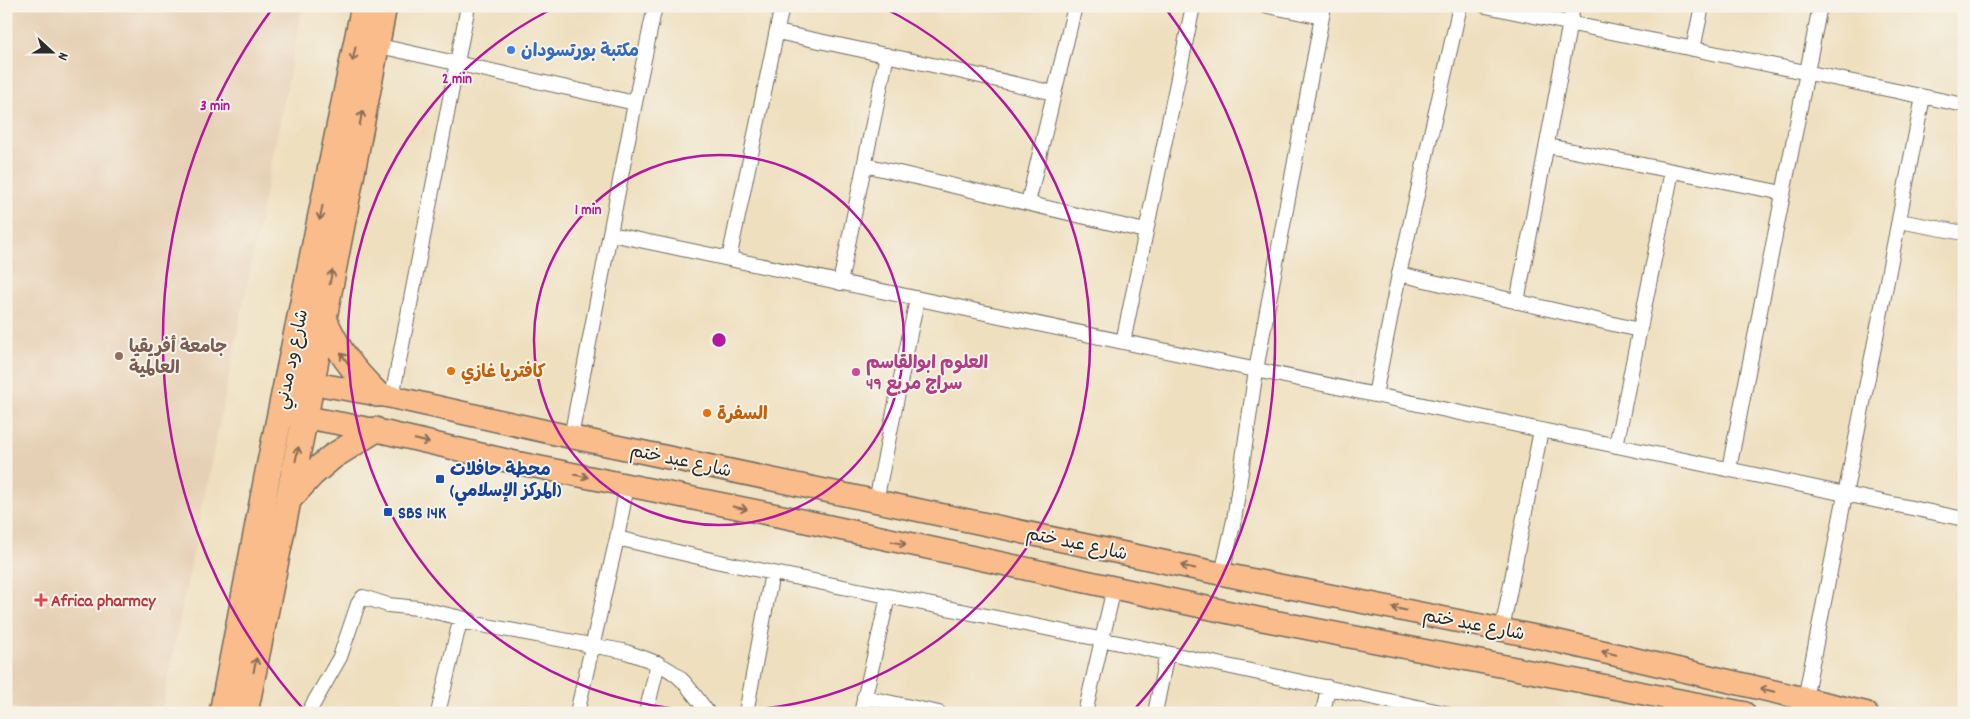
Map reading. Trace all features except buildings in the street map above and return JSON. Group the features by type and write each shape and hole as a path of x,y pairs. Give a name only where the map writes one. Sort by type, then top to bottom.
{"highway":[{"name":"شارع ود مدني","path":"245,713 305,417 299,381 364,6"},
{"name":"شارع ود مدني","path":"222,713 280,412 299,381 323,317 384,6"},
{"path":"323,317 336,345 347,362 385,395"},
{"path":"288,500 312,474 332,457 375,430"},
{"path":"206,713 231,589 252,499 267,477"}],"main road":[{"name":"شارع عبد ختم","path":"299,381 385,395 571,437 1222,574 1548,639 1866,713"},
{"name":"شارع عبد ختم","path":"280,412 375,430 514,462 1270,621 1541,674 1683,707 1744,713"},
{"path":"1541,674 1548,639"}],"street":[{"path":"385,395 458,63 468,6"},
{"path":"571,437 635,103 656,6"},
{"path":"728,259 782,6"},
{"path":"1028,203 1075,6"},
{"path":"1123,342 1193,6"},
{"path":"1222,574 1234,520 1256,370 1323,11 1268,6"},
{"path":"1375,395 1399,274 1460,6"},
{"path":"1486,6 1964,105"},
{"path":"1517,302 1573,6"},
{"path":"1693,49 1702,6"},
{"path":"1728,469 1820,6"},
{"path":"776,32 1054,93"},
{"path":"375,45 635,103"},
{"path":"840,283 887,55"},
{"path":"1805,700 1923,97"},
{"path":"1548,146 1783,193"},
{"path":"865,165 1145,231"},
{"path":"1616,446 1672,171"},
{"path":"1899,220 1964,233"},
{"path":"610,234 1846,494 1963,515"},
{"path":"1399,274 1639,330"},
{"path":"876,500 917,299"},
{"path":"1502,630 1541,430"},
{"path":"577,713 617,538 627,485"},
{"path":"617,538 772,573 1167,653 1446,713"},
{"path":"746,713 772,573"},
{"path":"1085,713 1114,588"},
{"path":"308,713 340,657 358,604 363,597 388,605 418,608 507,629"},
{"path":"860,713 888,597"},
{"path":"438,713 460,621 623,652 658,664 682,680 708,713"},
{"path":"1155,713 1167,653"},
{"path":"646,713 658,664"},
{"path":"1323,713 1328,688"},
{"path":"864,697 939,713"}],"shaded area":[{"name":"جامعة أفريقيا العالمية","path":"6,6 303,6 161,713 41,713 6,706"}],"place":[{"name":"مكتبة بورتسودان","path":"511,50"},
{"name":"جامعة أفريقيا العالمية","path":"119,356"},
{"name":"كافتريا غازي","path":"451,371"},
{"name":"العلوم ابوالقاسم سراج مربع 49","path":"856,372"},
{"name":"السفرة","path":"707,413"},
{"name":"محطة حافلات (المركز الإسلامي)","path":"440,479"},
{"name":"SBS 14K","path":"388,512"},
{"name":"Africa pharmcy","path":"41,600"}]}
